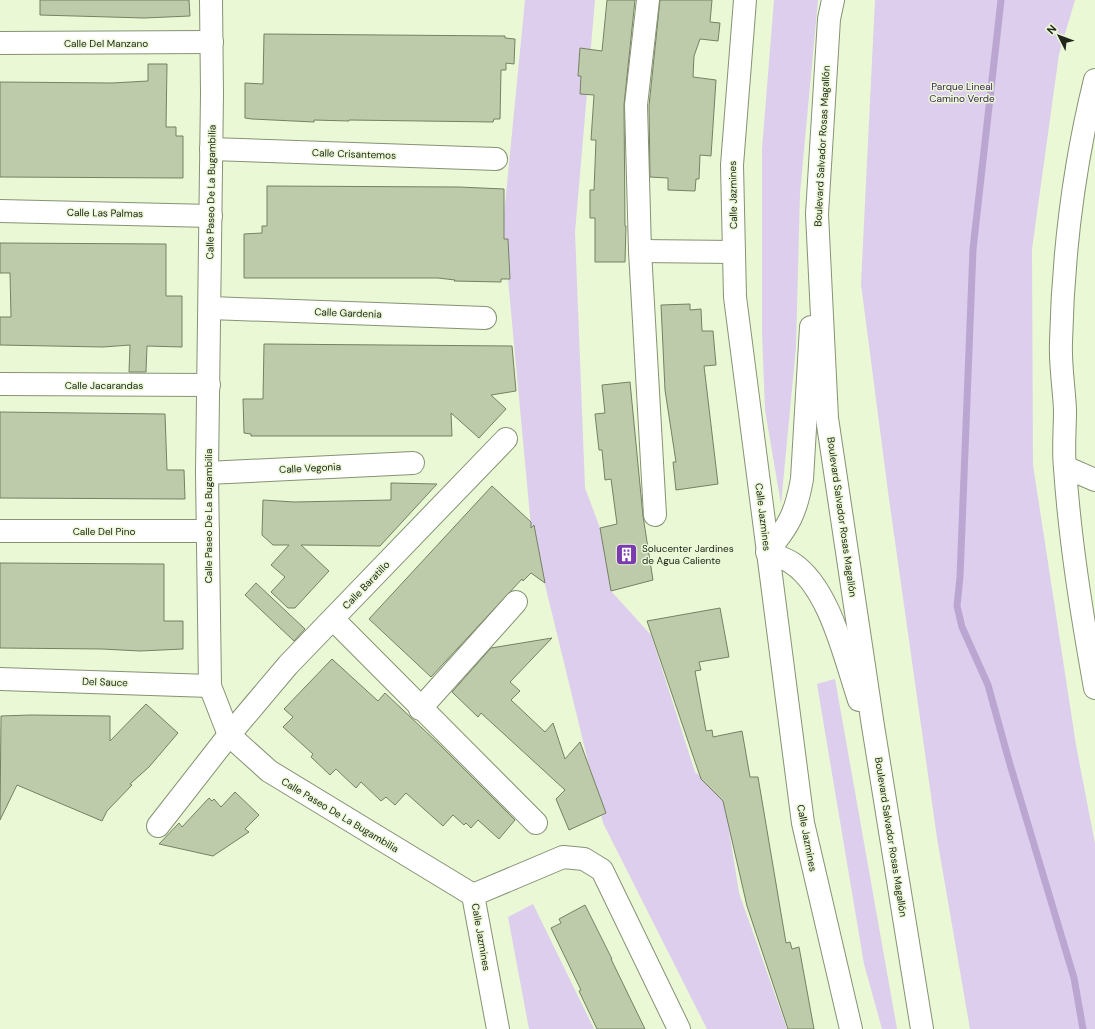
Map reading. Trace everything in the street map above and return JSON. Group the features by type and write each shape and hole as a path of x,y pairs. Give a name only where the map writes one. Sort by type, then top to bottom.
{"main road":[{"name":"Calle Paseo De La Bugambilia","path":"211,0 212,149 207,473 210,686 229,735 269,771 473,895"},
{"path":"648,0 636,105 640,252 655,515"},
{"name":"Calle Jazmines","path":"745,0 732,165 735,297 803,823 851,1029"},
{"name":"Boulevard Salvador Rosas Magallón","path":"833,0 829,18 817,214 828,418 878,759 922,1028"},
{"name":"Calle Del Manzano","path":"0,43 212,42"},
{"path":"1095,80 1088,107 1072,200 1064,273 1061,344 1065,410 1064,467 1076,576 1095,688"},
{"name":"Calle Crisantemos","path":"212,149 496,159"},
{"name":"Calle Las Palmas","path":"0,211 211,216"},
{"path":"817,214 802,479 798,502 791,520 767,552 792,563 806,575 817,588 824,601 878,759"},
{"path":"640,252 734,252"},
{"name":"Calle Gardenia","path":"210,308 485,318"},
{"name":"Calle Jacarandas","path":"0,384 209,385"},
{"name":"Calle Baratillo","path":"158,826 229,735 288,665 506,439"},
{"name":"Calle Vegonia","path":"207,473 413,463"},
{"path":"1064,467 1095,480"},
{"name":"Calle Del Pino","path":"0,531 208,531"},
{"path":"420,709 516,602"},
{"path":"333,619 420,709 536,823"},
{"name":"Del Sauce","path":"0,679 210,686"},
{"name":"Calle Jazmines","path":"498,1029 473,895 563,857 584,859 602,870 679,1029"}],"green space":[{"path":"525,0 595,0 575,232 585,488 600,528 611,591 651,635 695,772 724,798 739,893 787,1029 707,1029 603,823 531,527 503,225"},
{"path":"774,0 818,0 800,193 796,347 781,504 765,410 762,333 762,149"},
{"name":"Parque Lineal Camino Verde","path":"875,0 1075,0 1059,54 1032,249 1033,465 1076,745 1095,844 1095,1029 970,1029 937,838 889,499 861,284"},
{"path":"835,679 897,1029 882,1029 864,964 817,684"},
{"path":"533,904 594,1029 529,1029 508,917"}],"building":[{"path":"40,0 189,0 190,16 144,18 40,15"},
{"path":"607,0 635,0 624,105 626,226 625,262 595,262 595,218 590,218 590,190 594,190 596,140 591,140 594,95 580,94 581,76 578,76 580,48 602,51"},
{"path":"660,0 712,0 710,22 720,23 718,41 700,39 694,56 693,77 716,80 711,156 700,155 699,179 696,179 695,191 668,190 668,178 650,177 649,106"},
{"path":"264,34 505,36 505,38 515,39 514,64 506,63 506,70 501,70 500,119 494,119 493,122 314,120 314,122 245,118 245,83 263,84"},
{"path":"148,64 167,64 166,127 176,127 176,136 183,136 183,178 0,177 0,82 112,83 148,81"},
{"path":"267,186 459,187 504,189 504,239 508,239 510,279 501,279 501,282 454,281 455,280 438,278 244,278 244,234 262,233 262,226 267,226"},
{"path":"0,243 166,244 166,296 182,296 182,347 147,346 146,372 129,372 130,345 103,347 0,345 0,317 11,317 10,273 0,273"},
{"path":"690,304 690,310 701,309 702,331 713,331 716,365 704,366 718,484 676,490 673,462 676,462 665,390 661,305"},
{"path":"264,344 512,346 516,391 491,395 506,409 479,438 451,413 452,436 251,436 251,434 244,433 243,399 263,399"},
{"path":"630,382 643,516 653,580 611,591 600,528 617,524 611,479 605,480 602,450 599,450 595,414 605,413 602,385"},
{"path":"0,412 165,414 167,470 184,470 185,499 0,498"},
{"path":"391,483 437,484 380,546 301,545 329,571 295,608 288,608 271,592 285,577 271,565 289,545 273,545 262,535 263,500 294,502 391,500"},
{"path":"492,486 531,522 531,528 534,525 545,583 531,573 523,581 522,579 431,677 369,619"},
{"path":"0,563 164,564 164,621 183,621 183,649 140,651 0,648"},
{"path":"256,583 305,629 294,641 245,595"},
{"path":"720,608 729,657 699,662 701,670 695,671 706,731 712,730 713,737 742,731 750,777 758,777 786,943 790,942 792,949 799,947 814,1029 788,1029 747,906 723,801 701,779 647,621"},
{"path":"552,638 510,682 520,691 511,700 545,732 553,723 565,759 580,742 606,813 569,830 556,799 565,790 481,713 478,717 452,692 491,648"},
{"path":"332,659 378,701 385,693 440,745 515,820 499,839 478,820 471,828 466,823 464,825 453,815 443,826 406,793 395,805 386,797 381,801 361,782 356,788 336,769 330,775 311,757 313,754 283,727 293,717 284,709"},
{"path":"146,704 178,733 149,767 130,784 132,785 107,811 102,821 17,785 0,820 1,716 110,716 110,741"},
{"path":"235,792 259,815 245,829 249,832 213,856 159,844 179,823 182,827 209,798 212,801 214,799 221,807"},
{"path":"585,905 645,1029 597,1029 579,991 581,990 551,928 561,923 559,919"}],"waterway":[{"path":"1001,0 973,249 960,577 957,606 962,627 988,685 1009,761 1074,978 1083,1029"}],"place":[{"name":"Solucenter Jardines de Agua Caliente","path":"627,554"}]}
